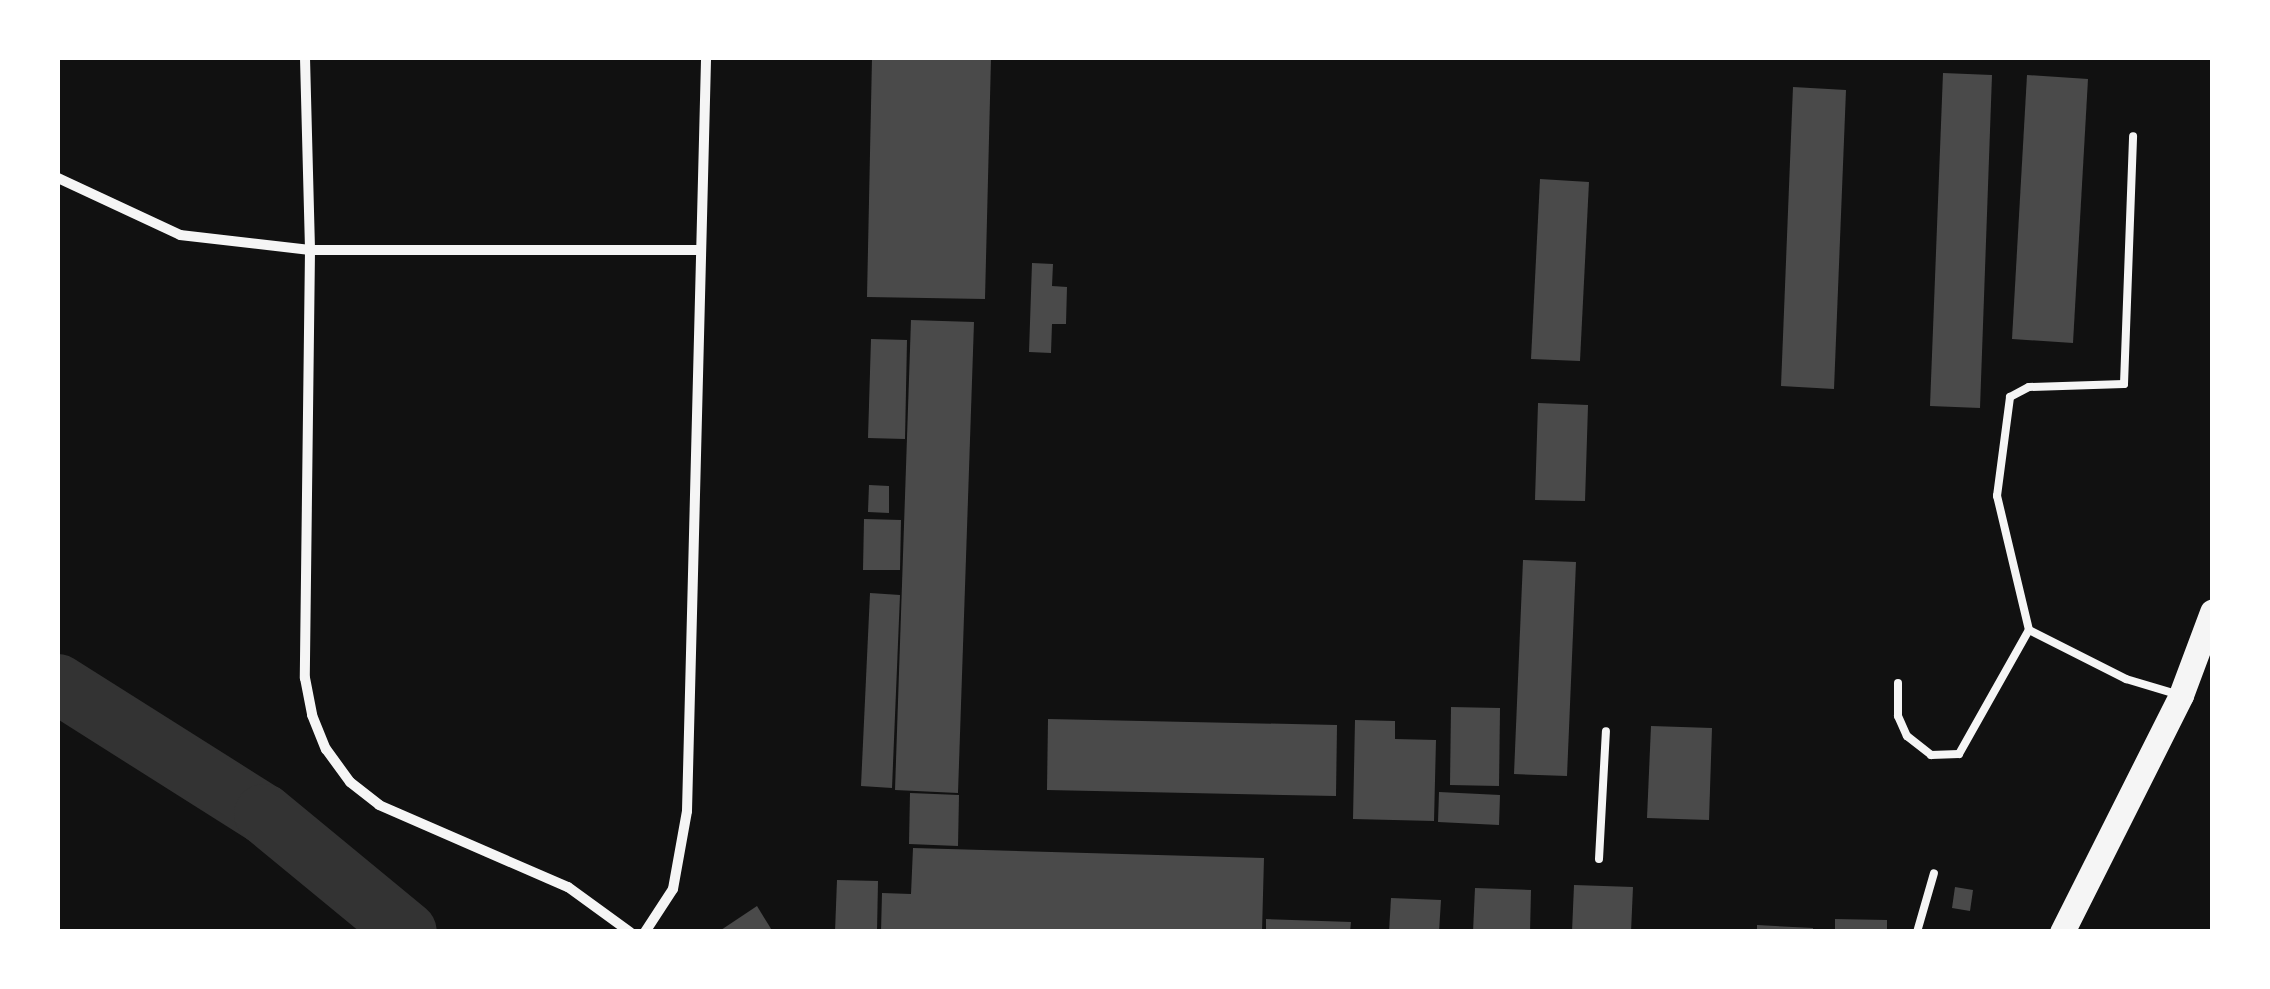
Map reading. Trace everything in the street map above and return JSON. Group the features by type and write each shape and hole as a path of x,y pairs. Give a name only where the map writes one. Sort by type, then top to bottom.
{"main road":[{"path":"2062,932 2181,695 2212,612"}],"street":[{"path":"305,58 310,250 305,678 312,715 326,749 350,782 379,805 568,887 630,932"},
{"path":"645,932 672,889 687,811 706,58"},
{"path":"58,178 180,235 310,250 700,250"}],"lane":[{"path":"1898,683 1898,716 1906,736 1931,755 1959,754 2029,630 1997,496 2010,398 2029,387 2124,384 2134,136"},
{"path":"2029,630 2126,679 2181,695"},
{"path":"1600,860 1606,731"},
{"path":"1917,932 1934,874"}],"building":[{"path":"872,58 991,58 985,299 867,297"},
{"path":"1943,73 1992,75 1980,408 1930,406"},
{"path":"2027,75 2088,79 2073,343 2012,339"},
{"path":"1793,87 1846,90 1834,389 1781,386"},
{"path":"1540,179 1589,182 1580,361 1531,359"},
{"path":"1032,263 1053,264 1052,286 1067,287 1066,324 1052,324 1051,353 1029,352"},
{"path":"911,320 974,322 958,793 895,790"},
{"path":"871,339 907,340 905,439 868,438"},
{"path":"1538,403 1588,405 1585,501 1535,500"},
{"path":"869,485 889,486 889,513 868,512"},
{"path":"864,519 901,520 900,570 863,570"},
{"path":"1523,560 1576,562 1567,776 1514,774"},
{"path":"870,593 900,595 892,788 861,786"},
{"path":"1451,707 1500,708 1499,786 1450,785"},
{"path":"1048,719 1337,725 1336,796 1047,790"},
{"path":"1355,720 1395,721 1395,739 1436,740 1434,821 1353,819"},
{"path":"1651,726 1712,728 1709,820 1647,818"},
{"path":"1439,792 1500,795 1499,825 1438,822"},
{"path":"910,793 959,795 958,846 909,844"},
{"path":"913,848 1264,858 1262,932 881,932 882,893 911,894"},
{"path":"837,880 878,881 877,932 835,932"},
{"path":"1574,885 1633,887 1631,932 1572,932"},
{"path":"1955,887 1973,890 1970,911 1952,908"},
{"path":"1475,888 1531,890 1530,932 1473,932"},
{"path":"1391,898 1441,900 1439,932 1389,932"},
{"path":"757,906 773,932 718,932"},
{"path":"1266,919 1351,922 1350,932 1266,932"},
{"path":"1835,919 1887,920 1887,932 1835,932"},
{"path":"1757,925 1813,928 1813,932 1757,932"}],"waterway":[{"path":"58,684 264,814 407,932"}]}
